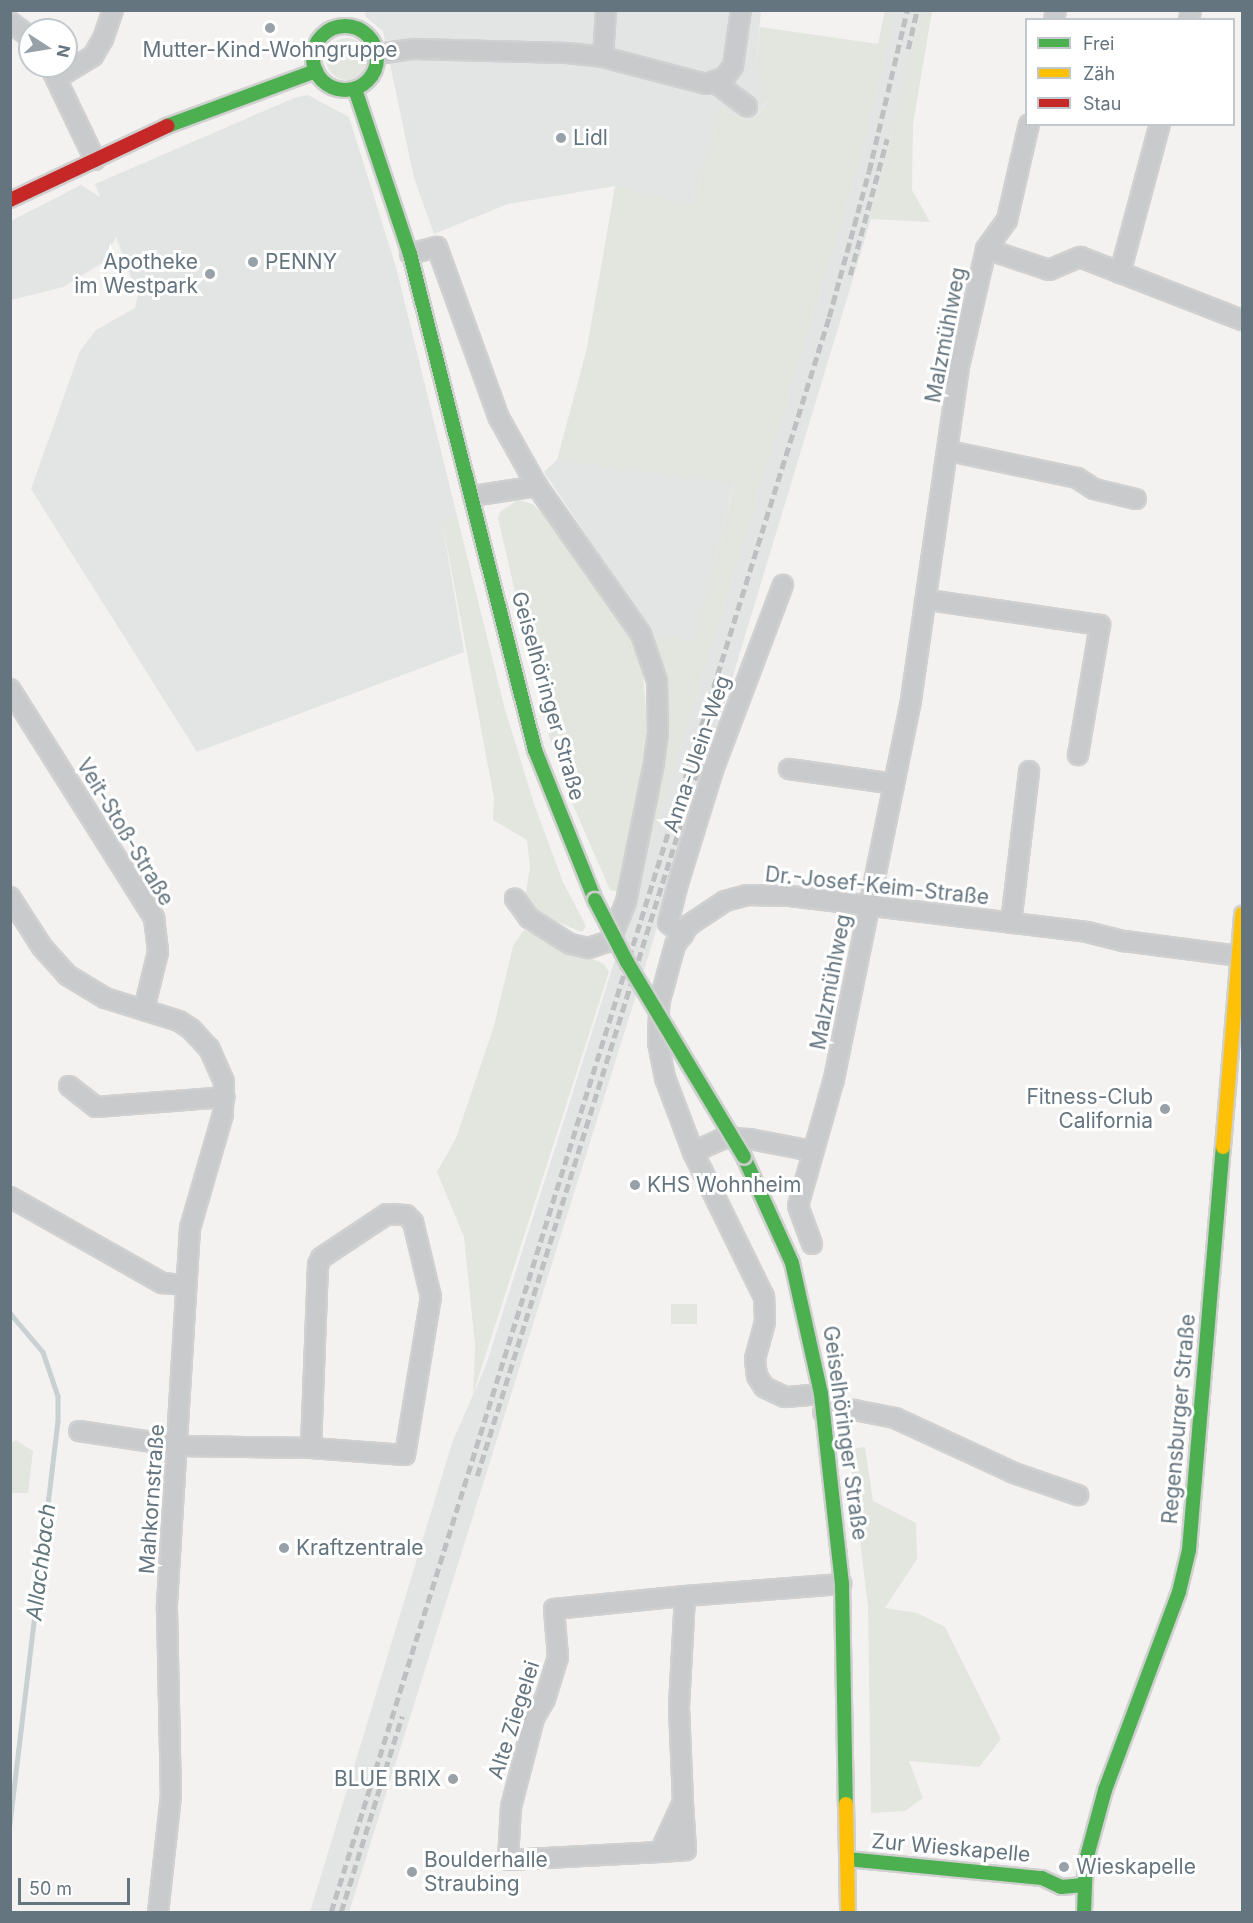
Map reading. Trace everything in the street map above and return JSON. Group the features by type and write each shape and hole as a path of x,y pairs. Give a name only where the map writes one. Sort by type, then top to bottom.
{"main road":[{"path":"325,10 328,31"},
{"path":"345,10 357,28 373,41 377,54 372,75 355,89 336,89 316,71 316,45 328,31 347,26 357,28"},
{"path":"10,200 184,118 316,71"},
{"name":"Geiselhöringer Straße","path":"355,89 410,254 536,750 595,900 627,962 744,1157 792,1263 822,1403 842,1584 848,1912"},
{"name":"Regensburger Straße","path":"1084,1912 1086,1860 1105,1790 1175,1602 1189,1550 1242,914"},
{"name":"Zur Wieskapelle","path":"847,1859 1042,1878 1061,1887 1084,1885"}],"street":[{"path":"78,62 93,56 104,39 113,10"},
{"path":"603,57 606,10"},
{"path":"716,83 733,66 738,50 741,10"},
{"path":"377,54 414,49 603,57 694,82 716,83 747,106"},
{"path":"57,78 95,160"},
{"path":"986,249 1007,220 1029,126"},
{"path":"1120,273 1159,126"},
{"path":"410,254 437,247 499,417 537,486 641,634 657,681 658,733 627,902 610,940 588,948 570,944 529,918 515,899"},
{"name":"Malzmühlweg","path":"812,1244 798,1206 834,1079 894,784 928,600 960,362 986,249 1049,270 1080,257 1242,321"},
{"path":"949,451 1077,478 1094,489 1136,499"},
{"path":"472,496 537,486"},
{"name":"Anna-Ulein-Weg","path":"682,935 668,922 679,880 713,770 783,585"},
{"path":"928,600 1100,625 1078,755"},
{"name":"Veit-Stoß-Straße","path":"10,689 153,918 158,952 144,1009"},
{"path":"789,769 894,784"},
{"name":"Dr.-Josef-Keim-Straße","path":"1011,923 1029,771"},
{"name":"Dr.-Josef-Keim-Straße","path":"1078,1495 1014,1473 881,1413 785,1397 764,1388 757,1376 755,1359 765,1321 764,1297 693,1152 665,1078 658,1042 664,974 682,935 706,910 747,896 790,896 869,905 1240,956"},
{"path":"10,897 42,947 67,975 105,998 179,1021 201,1038 219,1067 225,1097 96,1107 69,1086"},
{"name":"Mahkornstraße","path":"158,1912 171,1795 167,1610 190,1228 225,1097"},
{"path":"693,1152 725,1138 750,1138 812,1151"},
{"path":"10,1197 162,1283 186,1285"},
{"path":"79,1431 178,1446 311,1448 405,1455 431,1297 413,1222 399,1212 387,1214 321,1258 318,1264 311,1448"},
{"name":"Alte Ziegelei","path":"685,1596 679,1707 683,1802 660,1852 508,1860 508,1823 534,1718 545,1700 558,1657 554,1609 685,1596 842,1584"}],"shaded area":[{"path":"364,11 761,11 756,66 767,101 752,122 720,109 692,206 615,186 508,204 434,234 414,178 383,31 366,17"},
{"path":"885,11 896,11 857,170 633,903 667,732 667,678 653,635 695,641 735,483 557,460 587,348 615,186 692,206 720,109 752,122 767,102 756,66 760,27 878,44"},
{"path":"896,11 921,11 871,219 648,957 349,1912 310,1912 452,1443 486,1365 633,903 857,170"},
{"path":"921,11 932,11 913,124 912,190 930,222 871,219"},
{"path":"347,38 362,44 368,59 362,74 347,80 332,74 326,59 332,44"},
{"path":"308,95 349,117 396,267 457,516 442,520 464,652 197,752 31,489 80,351 96,330 135,308 138,295 116,237 102,263 63,287 11,300 11,221 81,185 100,197 95,184 294,98"},
{"path":"557,460 735,482 695,642 653,635 544,472"},
{"path":"518,500 532,504 545,515 635,645 642,664 649,742 622,893 610,890 570,798 546,727 498,518 501,511"},
{"path":"457,516 504,706 534,804 563,882 586,926 582,932 538,914 525,899 530,867 527,840 493,820 494,798 442,520"},
{"path":"524,930 604,964 609,972 473,1394 475,1345 464,1237 437,1172 456,1138 494,1026 513,946"},
{"path":"671,1304 697,1304 697,1324 671,1324"},
{"path":"16,1440 33,1451 28,1493 11,1493 11,1444"},
{"path":"865,1447 873,1501 916,1523 917,1559 885,1608 917,1613 945,1627 1001,1739 979,1767 909,1761 923,1798 905,1811 871,1813 868,1607 849,1449"}],"waterway":[{"name":"Allachbach","path":"10,1313 43,1352 58,1396 58,1421 10,1824"}],"railway":[{"path":"331,1912 829,317 869,171 907,10"},
{"path":"908,49 917,10"},
{"path":"850,275 887,139"},
{"path":"477,1476 707,740"},
{"path":"341,1912 402,1716"}],"traffic: fast":[{"path":"345,26 357,28 368,35 375,46 377,58 375,70 368,81 357,88 345,90 333,88 322,81 315,70 313,58 315,46 322,35 333,28 345,26"},
{"path":"167,126 316,71"},
{"path":"355,89 410,254 535,750 595,900"},
{"path":"595,900 627,962 744,1157"},
{"path":"1084,1912 1086,1860 1105,1790 1179,1592 1189,1550 1223,1147"},
{"path":"744,1157 792,1263 821,1394 842,1584 846,1804"},
{"path":"847,1859 1042,1878 1061,1887 1084,1885"}],"traffic: slow":[{"path":"1223,1147 1242,914"},
{"path":"846,1804 848,1912"}],"traffic: jam":[{"path":"10,200 167,126"}],"place":[{"name":"Mutter-Kind-Wohngruppe","path":"270,28"},
{"name":"Lidl","path":"561,138"},
{"name":"PENNY","path":"253,262"},
{"name":"Apotheke im Westpark","path":"210,274"},
{"name":"Fitness-Club California","path":"1165,1109"},
{"name":"KHS Wohnheim","path":"635,1185"},
{"name":"Kraftzentrale","path":"284,1548"},
{"name":"BLUE BRIX","path":"453,1779"},
{"name":"Wieskapelle","path":"1064,1867"},
{"name":"Boulderhalle Straubing","path":"412,1872"}]}
